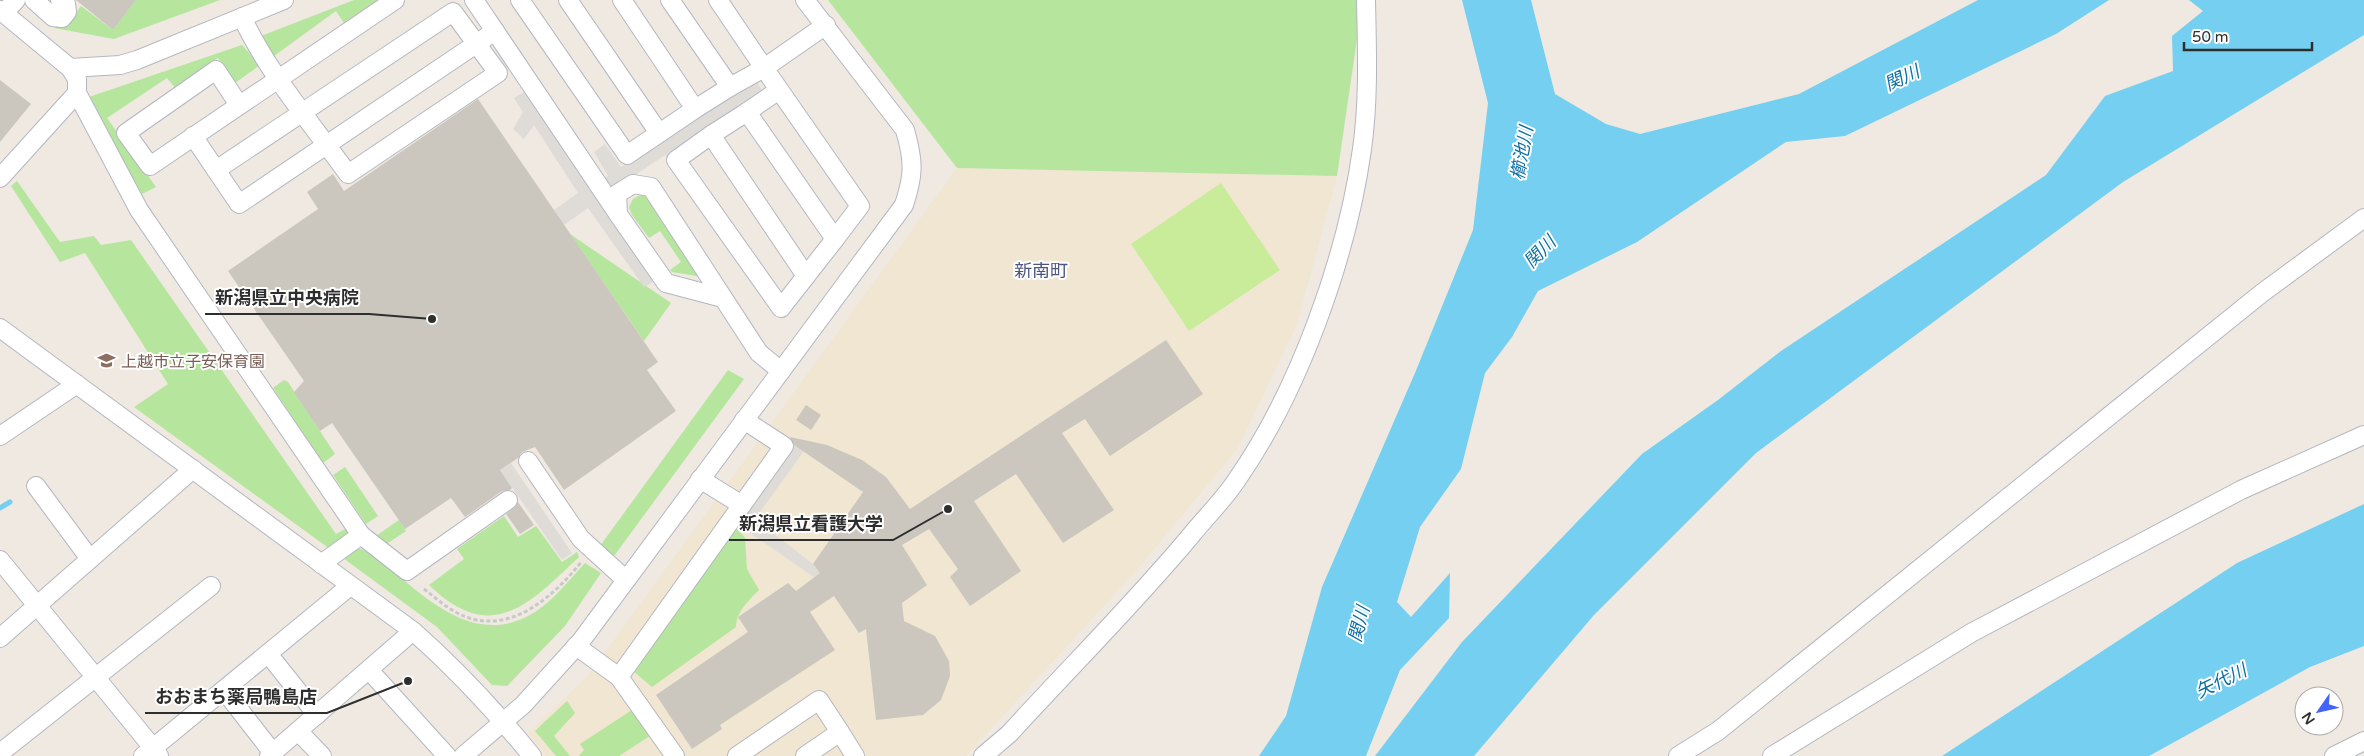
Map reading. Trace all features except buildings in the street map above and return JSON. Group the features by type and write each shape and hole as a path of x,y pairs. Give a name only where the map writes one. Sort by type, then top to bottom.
{"street":[{"path":"16,0 2,12 70,68 77,79 77,93 139,210 361,535 407,571 508,500"},
{"path":"34,0 52,17 62,18 67,12 66,4 60,0"},
{"path":"70,68 102,67 129,62 284,0"},
{"path":"239,105 216,70 126,133 150,166 395,0"},
{"path":"474,0 666,283 723,298"},
{"path":"520,0 627,155 730,87 764,68 826,25"},
{"path":"568,0 659,133"},
{"path":"622,0 695,110"},
{"path":"670,0 730,87"},
{"path":"718,0 860,206 780,308 676,160 779,90"},
{"path":"463,756 523,705 576,646 904,205 912,180 912,156 905,130 805,0"},
{"path":"983,756 1009,734 1159,574 1235,482 1266,434 1294,377 1325,296 1347,226 1362,148 1367,70 1366,0"},
{"path":"216,170 303,111 449,6 498,73 348,174 303,111 279,78 254,42 242,17"},
{"path":"193,136 239,204 495,31"},
{"path":"0,178 77,93"},
{"path":"747,112 835,239"},
{"path":"710,136 806,276"},
{"path":"618,214 617,194 633,184 651,187 759,353 781,371"},
{"path":"1678,756 1718,731 2255,300 2364,218"},
{"path":"0,328 413,631 438,653 504,722 532,756"},
{"path":"0,436 77,384"},
{"path":"619,677 784,446 744,420"},
{"path":"1772,756 1970,633 2241,490 2364,435"},
{"path":"528,461 581,539 626,580"},
{"path":"0,638 193,469"},
{"path":"700,479 742,505"},
{"path":"36,486 90,559"},
{"path":"321,564 361,535"},
{"path":"0,560 97,677 152,753 224,690 269,655 350,586"},
{"path":"0,753 211,586"},
{"path":"224,690 271,754 413,631"},
{"path":"576,646 619,677 670,754"},
{"path":"269,655 316,715"},
{"path":"369,670 447,756"},
{"path":"737,756 819,700 855,756"},
{"path":"298,731 322,756"},
{"path":"805,756 840,732"},
{"path":"1002,756 1009,734"},
{"path":"2334,756 2364,741"}],"path":[{"path":"424,589 442,603 466,617 492,622 517,617 540,603 554,591 592,549"}],"shaded area":[{"path":"755,80 762,90 601,198 655,281 644,287 588,208 564,225 554,210 578,193 534,125 524,139 513,129 523,112 514,98 526,91 591,186 608,176 594,152 605,144 621,167"},
{"path":"957,168 1337,176 1297,324 1238,448 1136,571 966,756 546,756 528,733 587,677"},
{"path":"795,445 804,451 755,519 813,564 820,573 814,577 737,524"},
{"path":"511,463 572,553 562,560 500,470"}],"green space":[{"path":"136,0 220,0 114,39 54,28 73,17 81,6 113,30"},
{"path":"354,0 380,0 344,23 336,11 274,56 261,36"},
{"path":"828,0 1357,0 1357,39 1337,176 957,168"},
{"path":"242,45 260,65 235,83 218,58 176,89 167,78 107,118 156,187 142,194 86,98"},
{"path":"17,181 60,242 94,236 101,245 131,240 336,534 347,528 348,533 330,549 134,407 168,384 85,253 60,262 11,186"},
{"path":"1221,183 1280,270 1189,331 1131,244"},
{"path":"642,194 648,196 703,277 672,272 670,270 681,262 660,231 649,238 632,215 629,207 633,199"},
{"path":"570,234 671,303 644,341"},
{"path":"728,370 744,379 614,556 600,546"},
{"path":"284,380 288,382 335,454 323,463 273,388"},
{"path":"345,467 378,516 366,524 333,475"},
{"path":"504,516 518,537 536,526 562,562 577,552 579,557 526,603 509,611 491,615 472,613 451,603 429,585 464,559 457,549"},
{"path":"399,520 406,531 385,545 373,538"},
{"path":"736,527 745,538 747,569 759,590 741,611 736,627 652,687 632,670"},
{"path":"355,549 361,549 372,554 428,599 448,612 468,621 489,625 512,623 535,612 555,595 585,563 601,573 565,626 507,686 492,685 437,627 343,558"},
{"path":"567,701 575,713 554,736 570,756 556,756 535,731"},
{"path":"635,708 653,734 619,756 579,756 584,750 580,744"}],"water":[{"path":"1462,0 1531,0 1555,94 1606,124 1640,134 1799,94 1978,0 2109,0 2056,34 1845,136 1786,142 1637,242 1538,291 1512,337 1485,373 1461,469 1420,527 1397,602 1411,617 1450,573 1449,618 1400,670 1366,756 1259,756 1286,716 1322,587 1415,373 1473,230 1488,103"},
{"path":"2189,0 2364,0 2364,35 2123,182 1756,453 1594,615 1474,756 1375,756 1462,642 1642,454 1718,400 1781,351 2046,175 2105,96 2173,71 2172,36 2203,11"},
{"name":"矢代川","path":"2364,504 2364,646 2310,667 2149,756 1942,756 2237,563"}],"waterway":[{"path":"0,508 10,502"}],"place":[{"name":"新潟県立中央病院","path":"432,319"},
{"name":"上越市立子安保育園","path":"107,361"},
{"name":"新潟県立看護大学","path":"948,509"},
{"name":"おおまち薬局鴨島店","path":"408,681"}],"district":[{"name":"新南町","path":"1041,271"}],"water label":[{"name":"関川","path":"1902,78"},
{"name":"櫛池川","path":"1522,153"},
{"name":"関川","path":"1540,252"},
{"name":"関川","path":"1359,624"}]}
